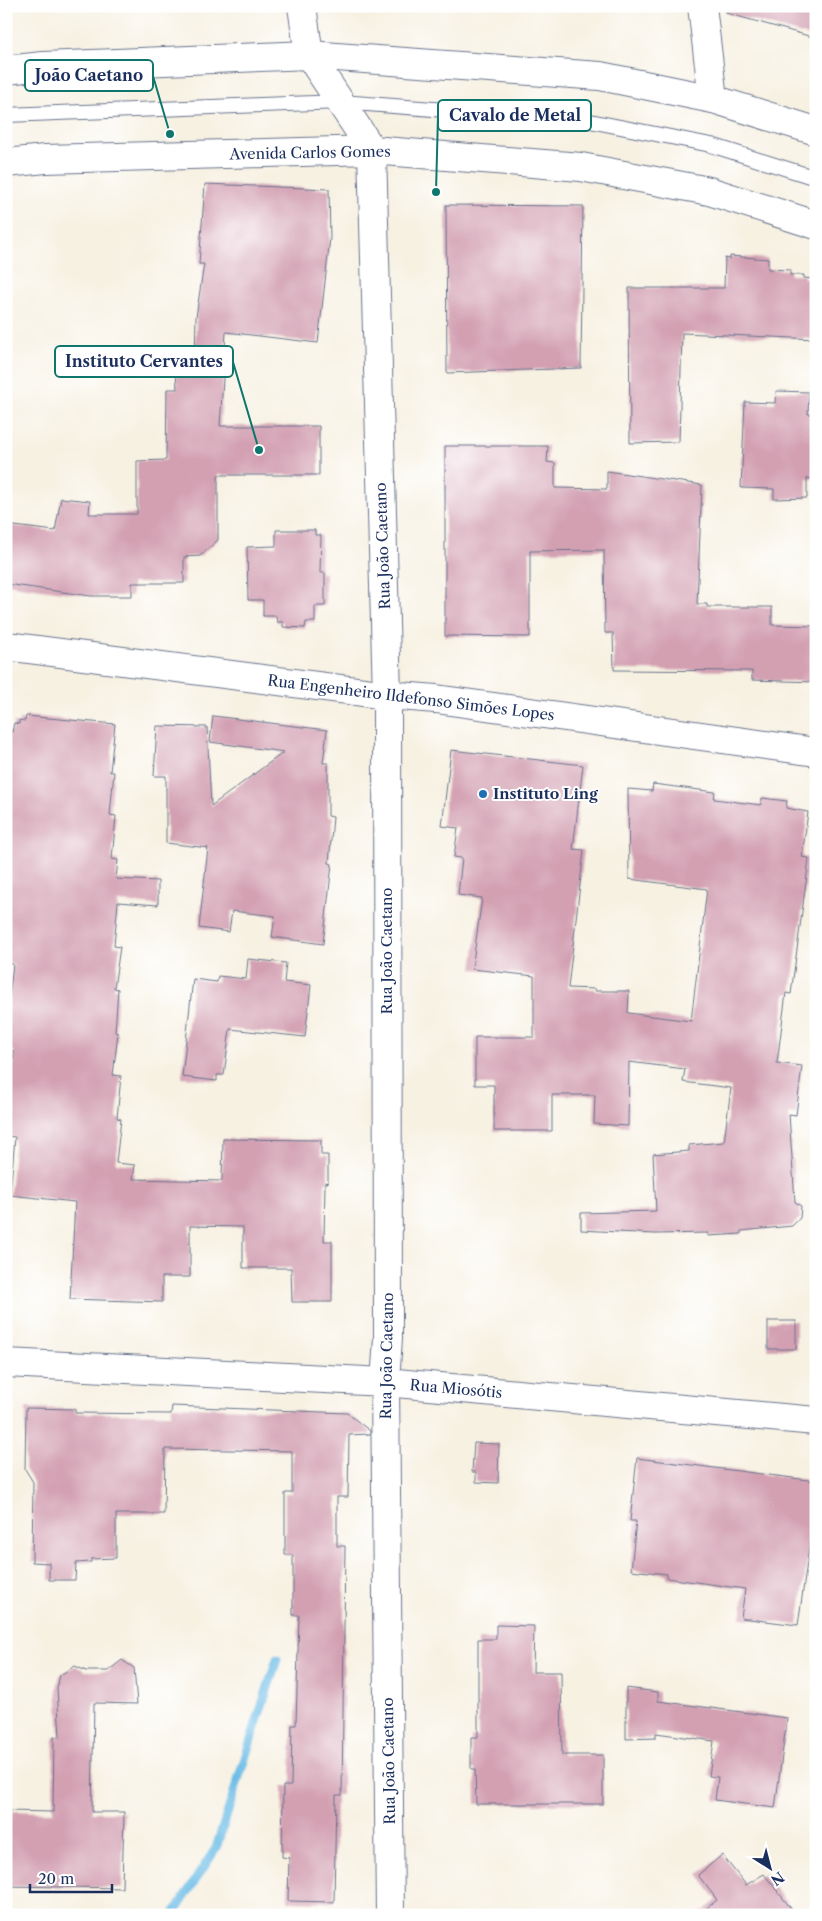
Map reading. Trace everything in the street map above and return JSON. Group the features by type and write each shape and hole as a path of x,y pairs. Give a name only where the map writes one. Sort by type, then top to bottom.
{"street":[{"path":"302,6 309,55 372,150"},
{"path":"702,6 713,99"},
{"path":"6,70 43,66 309,55 600,76 713,99 816,131"},
{"name":"Avenida Carlos Gomes","path":"6,163 45,159 372,150 581,166 709,191 816,225"},
{"name":"Rua João Caetano","path":"372,150 387,696 388,1338 385,1382 390,1915"},
{"name":"Rua Engenheiro Ildefonso Simões Lopes","path":"6,646 387,696 436,699 816,752"},
{"name":"Rua Miosótis","path":"6,1363 385,1382 816,1421"}],"lane":[{"path":"6,114 341,102 590,121 711,145 816,178"}],"building":[{"path":"727,6 816,6 816,38 726,13"},
{"path":"205,184 329,189 330,238 318,343 226,332 220,426 319,426 319,475 218,475 218,540 200,556 184,557 184,583 132,583 132,596 91,596 6,584 6,525 55,531 61,498 90,501 89,514 137,514 137,461 166,460 167,389 177,389 176,369 190,369 190,360 195,360 196,317 204,264 199,264"},
{"path":"446,205 583,206 581,368 447,373"},
{"path":"730,256 768,259 768,269 790,270 790,275 804,275 804,278 816,279 816,339 682,333 679,442 630,443 629,288 724,288 725,258 730,259"},
{"path":"776,391 809,392 808,414 816,414 813,479 807,478 807,498 774,499 774,489 741,488 745,402 775,403"},
{"path":"445,446 548,446 547,462 555,463 555,488 607,489 607,471 702,485 697,604 707,604 707,607 772,607 772,625 816,626 816,682 752,680 752,671 614,670 613,633 605,633 604,550 530,551 530,637 445,636"},
{"path":"276,530 315,530 315,535 321,535 320,573 325,573 325,606 315,606 315,622 306,622 305,628 283,627 283,622 277,622 276,616 263,616 263,600 248,600 247,547 276,546"},
{"path":"26,716 115,724 110,772 114,772 110,815 116,816 112,859 118,860 116,879 158,881 158,905 118,902 114,946 120,947 114,988 118,989 115,1032 118,1033 113,1075 121,1076 117,1118 121,1119 116,1163 135,1165 133,1179 222,1181 223,1139 321,1140 321,1155 328,1155 328,1183 325,1182 324,1241 332,1241 332,1302 292,1302 291,1268 243,1268 243,1227 190,1226 190,1277 162,1277 162,1302 70,1299 75,1202 10,1195 15,1137 6,1136 14,1051 6,1050 6,1023 13,964 6,964 9,935 6,935 9,877 6,877 6,731 12,732 14,723 19,724 19,720 25,721"},
{"path":"213,716 327,730 323,763 328,763 328,816 333,817 329,863 332,864 323,944 272,937 275,916 232,911 229,932 199,928 208,848 166,843 166,776 154,776 157,726 207,727 211,806 284,752 210,742"},
{"path":"451,750 583,765 573,849 584,850 568,988 595,989 595,991 629,991 628,1013 691,1021 707,889 629,879 628,789 652,791 653,784 715,792 714,799 761,805 762,798 787,801 786,808 808,812 802,857 809,858 791,994 786,993 777,1063 802,1066 796,1115 789,1114 795,1202 801,1206 800,1218 792,1226 741,1231 741,1234 708,1236 708,1233 655,1234 581,1230 581,1213 656,1211 653,1154 689,1151 689,1145 724,1142 731,1088 683,1082 685,1069 629,1062 628,1126 594,1124 595,1095 552,1095 552,1131 494,1131 494,1085 475,1085 475,1037 534,1037 534,976 472,969 482,898 458,895 462,858 454,857 458,828 442,826"},
{"path":"248,959 286,963 284,982 311,985 305,1037 230,1029 224,1075 217,1075 217,1081 182,1077 193,979 217,982 218,976 246,979"},
{"path":"768,1321 796,1321 796,1349 768,1349"},
{"path":"172,1406 347,1413 370,1431 370,1434 349,1435 348,1497 337,1497 337,1546 345,1546 342,1795 336,1795 334,1902 288,1901 289,1858 282,1857 283,1786 291,1786 292,1725 296,1725 299,1615 293,1615 293,1555 285,1555 285,1493 292,1493 292,1451 165,1449 164,1514 116,1514 116,1558 91,1559 91,1562 76,1563 75,1580 49,1580 49,1563 32,1562 33,1482 25,1469 26,1408 75,1409 75,1413 171,1414"},
{"path":"474,1443 499,1444 498,1483 476,1482 476,1472 472,1472"},
{"path":"637,1458 816,1481 816,1536 811,1535 798,1625 741,1618 745,1589 667,1578 667,1574 631,1570 636,1521 630,1521"},
{"path":"496,1625 534,1626 533,1672 561,1672 562,1755 603,1755 603,1804 476,1804 475,1769 471,1769 471,1737 478,1737 478,1639 496,1639"},
{"path":"122,1660 134,1668 137,1704 94,1703 92,1812 124,1812 122,1888 6,1886 6,1811 53,1812 54,1737 60,1737 57,1688 60,1675 75,1666 86,1671 108,1671"},
{"path":"626,1688 658,1692 658,1701 787,1718 775,1808 715,1800 718,1777 709,1776 714,1741 656,1733 656,1738 626,1739"},
{"path":"722,1855 746,1885 764,1874 796,1915 698,1915 717,1900 698,1875"}],"waterway":[{"path":"173,1915 216,1848 277,1659"}],"place":[{"name":"João Caetano","path":"170,134"},
{"name":"Cavalo de Metal","path":"436,192"},
{"name":"Instituto Cervantes","path":"259,450"},
{"name":"Instituto Ling","path":"483,794"}]}
